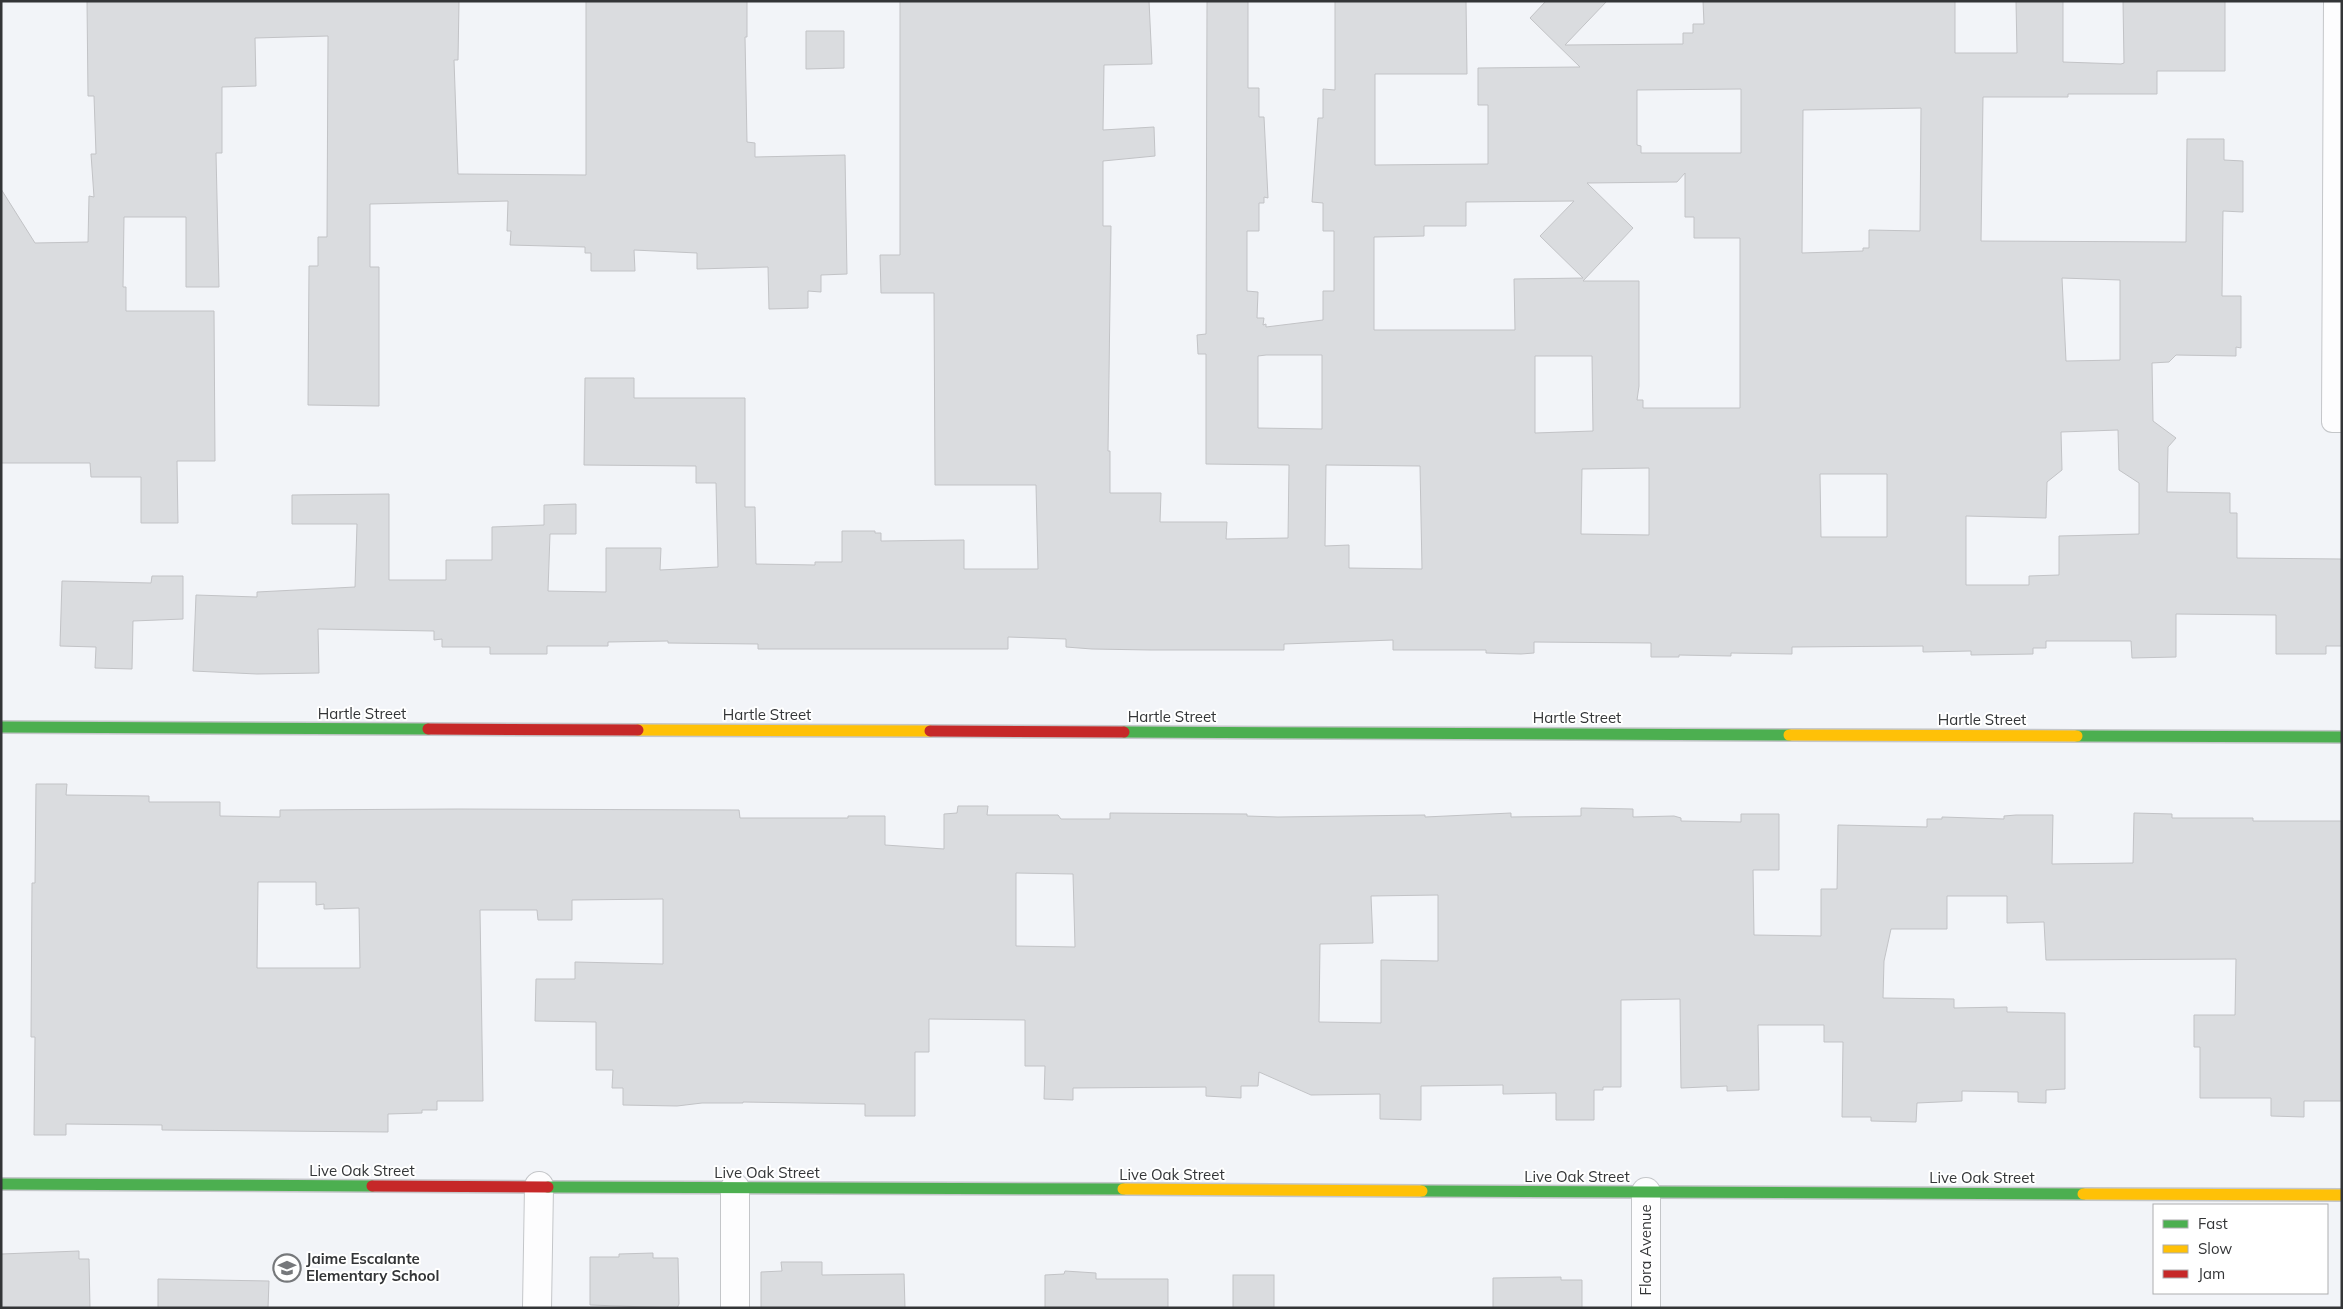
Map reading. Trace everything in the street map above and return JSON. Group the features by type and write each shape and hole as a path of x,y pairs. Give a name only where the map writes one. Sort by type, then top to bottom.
{"street":[{"name":"Hartle Street","path":"1,727 2342,736"},
{"name":"Live Oak Street","path":"1,1184 2342,1195"},
{"path":"537,1308 538,1186"},
{"path":"735,1308 736,1188"},
{"name":"Flora Avenue","path":"1646,1192 1646,1308"}],"lane":[{"path":"2334,1 2332,422 2342,422"}],"building":[{"path":"87,1 459,1 458,60 454,60 458,174 586,175 586,1 747,1 747,37 745,37 747,142 755,143 755,157 845,155 847,274 821,275 821,292 808,291 808,308 769,309 768,267 697,269 697,253 634,250 635,271 591,271 591,253 585,253 585,247 510,245 511,231 507,231 508,201 370,204 370,267 379,267 379,406 308,405 309,266 318,266 318,237 327,237 328,36 255,38 256,86 222,87 222,153 216,153 219,287 186,287 186,217 124,217 123,287 126,287 126,311 214,311 215,461 177,461 178,523 141,523 141,477 91,477 90,463 1,463 1,189 35,243 88,242 89,196 94,197 91,154 96,154 94,96 88,96"},
{"path":"900,1 1149,1 1152,64 1104,65 1103,130 1154,127 1155,156 1103,161 1103,226 1111,226 1108,451 1110,451 1110,493 1161,493 1160,522 1227,522 1226,539 1288,538 1289,465 1206,464 1206,354 1198,354 1197,335 1206,334 1207,1 1248,1 1248,88 1259,88 1259,117 1264,117 1268,198 1264,197 1264,203 1259,203 1259,231 1247,231 1247,291 1258,292 1257,318 1264,318 1263,325 1266,324 1266,327 1323,320 1323,291 1334,291 1334,231 1323,231 1323,203 1312,202 1318,118 1323,118 1323,89 1335,90 1335,1 1466,1 1467,74 1375,74 1375,165 1488,164 1488,105 1478,105 1478,68 1580,67 1530,18 1546,1 1607,1 1565,45 1683,44 1683,33 1693,33 1693,24 1704,24 1703,1 1955,1 1955,53 2017,53 2016,1 2063,1 2063,62 2121,64 2124,63 2123,1 2225,1 2225,71 2157,71 2157,94 2068,94 2068,97 1983,97 1981,241 2186,242 2187,139 2224,139 2224,160 2243,161 2243,212 2223,211 2222,296 2241,296 2241,348 2236,347 2236,356 2176,355 2169,362 2152,363 2153,421 2176,438 2168,447 2167,492 2230,493 2230,513 2237,513 2237,558 2341,559 2342,646 2326,646 2326,654 2276,654 2276,615 2176,614 2176,657 2132,658 2131,641 2046,641 2046,648 2033,648 2033,654 1971,655 1971,651 1923,652 1923,646 1792,647 1792,654 1731,653 1731,656 1679,655 1679,657 1651,657 1651,643 1534,642 1534,653 1521,654 1486,653 1486,650 1393,650 1393,640 1284,644 1284,650 1151,650 1066,647 1066,639 1008,637 1008,649 758,649 758,644 668,643 668,641 608,642 608,646 547,646 547,654 490,654 490,647 442,647 442,639 434,640 434,631 318,629 319,673 257,674 193,671 196,595 257,597 257,592 355,587 357,524 292,524 292,495 389,494 389,580 446,580 446,560 492,560 492,527 544,525 544,505 576,504 576,534 550,534 548,591 606,592 606,548 661,548 660,570 718,567 716,483 696,483 696,466 584,465 585,378 634,378 634,398 745,398 745,507 755,507 756,564 815,565 815,562 842,562 842,531 875,531 875,533 881,533 881,541 964,540 964,569 1038,569 1036,485 935,485 934,293 881,293 880,255 900,255","holes":["1741,89 1741,153 1641,153 1641,146 1637,145 1637,90","1921,108 1920,231 1869,230 1869,248 1863,248 1863,251 1802,253 1803,110","1685,173 1685,217 1694,217 1694,238 1740,238 1740,408 1643,408 1643,400 1637,400 1639,386 1639,281 1583,281 1633,228 1587,183 1677,182","1574,201 1540,236 1583,278 1514,279 1515,330 1374,330 1374,237 1424,236 1424,226 1466,226 1466,202","2062,278 2120,280 2120,360 2066,361","1322,355 1322,429 1258,428 1258,356","1535,356 1592,356 1593,431 1535,433","2118,430 2119,470 2139,483 2139,534 2059,536 2059,575 2029,576 2029,585 1966,585 1966,516 2046,518 2047,482 2062,470 2061,432","1326,465 1420,466 1422,569 1349,568 1349,545 1325,546","1649,468 1649,535 1581,534 1582,469","1820,474 1887,474 1887,537 1821,537"]},
{"path":"806,31 844,31 844,68 806,69"},
{"path":"152,576 183,576 183,619 133,621 132,669 95,668 96,647 60,646 62,581 151,583"},
{"path":"36,784 67,784 66,795 149,796 149,802 220,802 220,816 280,817 280,810 457,809 739,810 740,818 885,816 885,845 944,849 944,814 957,813 958,806 988,806 987,815 1058,815 1061,819 1110,819 1110,813 1247,814 1247,816 1278,817 1425,815 1425,817 1511,813 1511,817 1581,816 1581,808 1633,809 1633,817 1674,816 1681,818 1681,821 1741,822 1741,814 1779,814 1779,870 1753,870 1754,935 1821,936 1821,889 1837,889 1838,825 1927,827 1927,819 1942,819 1942,817 2004,819 2004,816 2016,815 2053,815 2052,864 2133,863 2134,813 2172,814 2172,818 2253,818 2253,821 2342,821 2342,1101 2304,1101 2304,1117 2271,1116 2271,1098 2200,1098 2200,1047 2194,1047 2194,1015 2235,1015 2236,959 2046,960 2044,922 2007,923 2007,896 1947,896 1947,929 1891,929 1884,961 1883,998 1954,999 1954,1008 2007,1007 2007,1012 2065,1013 2065,1089 2046,1090 2046,1103 2018,1102 2018,1092 1962,1091 1962,1101 1917,1103 1916,1122 1871,1121 1871,1117 1842,1117 1843,1042 1824,1042 1824,1025 1758,1025 1759,1090 1727,1091 1727,1086 1681,1088 1680,999 1621,1000 1621,1087 1603,1087 1603,1090 1594,1090 1594,1120 1556,1120 1556,1093 1503,1094 1503,1085 1421,1086 1421,1120 1380,1119 1380,1094 1311,1095 1259,1072 1258,1086 1241,1086 1241,1098 1206,1096 1206,1087 1073,1088 1073,1100 1044,1099 1045,1066 1025,1066 1025,1020 929,1019 929,1052 915,1052 915,1116 865,1116 865,1104 743,1102 677,1106 623,1105 623,1088 612,1088 613,1070 596,1070 596,1022 535,1021 536,979 575,979 575,962 663,964 663,899 572,900 572,920 538,920 537,910 480,910 483,1101 437,1101 437,1110 422,1110 422,1113 388,1114 388,1132 162,1130 162,1125 66,1124 66,1135 34,1135 35,1037 31,1037 32,883 35,883","holes":["1016,873 1073,874 1075,947 1016,946","258,882 316,882 316,905 324,904 324,909 359,908 360,968 257,968","1438,895 1438,961 1381,960 1381,1023 1319,1022 1320,944 1373,943 1371,896"]},
{"path":"79,1251 79,1259 89,1259 90,1308 1,1308 1,1254"},
{"path":"653,1253 653,1258 678,1258 679,1304 677,1308 590,1305 590,1257 619,1257 619,1254"},
{"path":"781,1262 822,1262 822,1275 904,1274 905,1308 761,1308 761,1272 782,1271"},
{"path":"1065,1271 1096,1273 1096,1279 1168,1279 1168,1308 1045,1308 1045,1275 1064,1274"},
{"path":"1233,1275 1274,1275 1274,1308 1233,1308"},
{"path":"1561,1277 1561,1280 1582,1280 1582,1308 1493,1308 1493,1278"},
{"path":"158,1279 269,1281 268,1308 158,1308"}],"traffic: fast":[{"path":"1,727 428,729"},
{"path":"1124,732 1789,735"},
{"path":"2077,736 2342,737"},
{"path":"1,1184 372,1186"},
{"path":"548,1187 1123,1189"},
{"path":"1422,1191 2083,1194"}],"traffic: slow":[{"path":"638,730 930,731"},
{"path":"1789,735 2077,736"},
{"path":"1123,1189 1422,1191"},
{"path":"2083,1194 2342,1195"}],"traffic: jam":[{"path":"428,729 638,730"},
{"path":"930,731 1124,732"},
{"path":"372,1186 548,1187"}],"place":[{"name":"Jaime Escalante Elementary School","path":"287,1268"}]}
